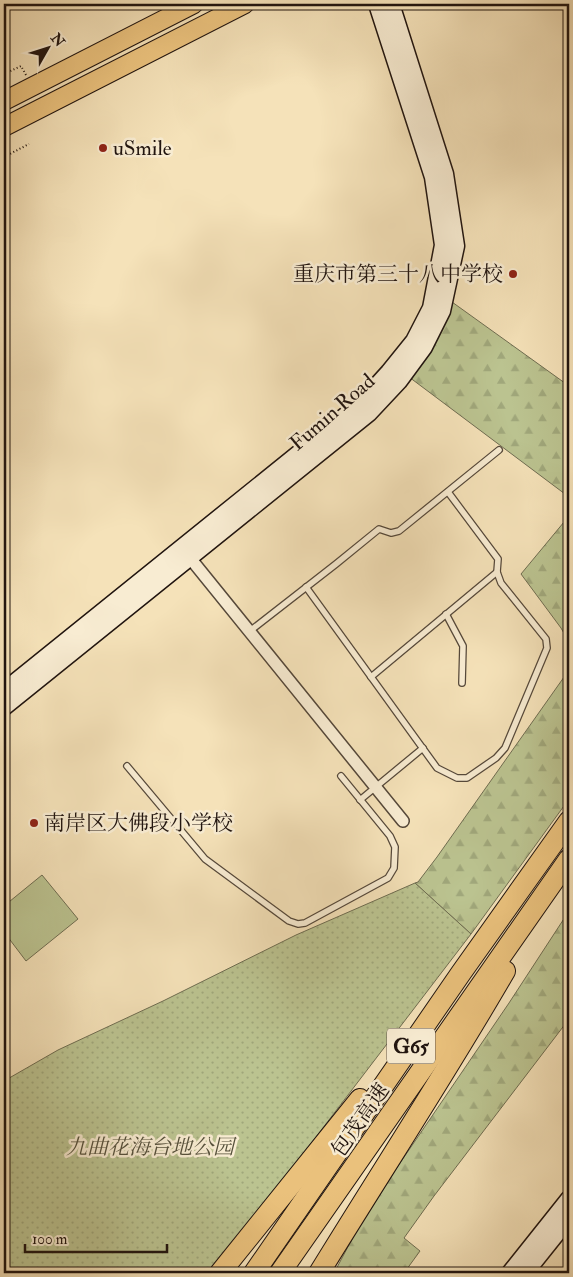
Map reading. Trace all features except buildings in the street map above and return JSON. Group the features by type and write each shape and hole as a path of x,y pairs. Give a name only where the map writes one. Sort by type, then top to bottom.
{"highway":[{"name":"包茂高速","path":"254,1273 461,973 569,821"},
{"name":"包茂高速","path":"280,1273 569,860"},
{"path":"318,1273 455,1056 569,860"},
{"path":"220,1273 461,973"},
{"path":"324,1273 344,1232"}],"main road":[{"path":"4,101 194,4"},
{"path":"4,127 245,4"},
{"name":"Fumin Road","path":"186,553 360,404 389,372 414,340 431,308 443,245 433,177 377,4"},
{"name":"Fumin Road","path":"5,698 186,553 369,413 424,347 442,311 456,246 445,174 391,4"},
{"path":"510,1273 569,1199"},
{"path":"525,1273 569,1218"}],"street":[{"path":"186,553 403,821"}],"lane":[{"path":"250,631 379,530 391,533 399,531 499,450"},
{"path":"306,587 437,768 458,778 467,778 496,758 505,748 548,648 546,639 501,583 497,572 498,559 448,492"},
{"path":"371,676 497,572"},
{"path":"446,614 463,646 462,683"},
{"path":"360,800 423,748"},
{"path":"127,766 205,859 289,921 298,924 305,923 388,878 394,868 395,847 390,836 341,776"}],"path":[{"path":"4,74 21,66 27,78"},
{"path":"4,157 30,144"}],"green space":[{"path":"452,302 569,386 569,497 409,377 443,327"},
{"path":"569,516 569,642 561,628 521,574"},
{"path":"569,670 569,799 471,934 415,883 418,882 437,857"},
{"path":"42,875 78,919 26,961 4,932 4,906"},
{"name":"九曲花海台地公园","path":"415,883 471,934 212,1273 4,1273 4,1081 58,1050 163,1001 296,935"},
{"path":"569,911 569,1019 404,1238 420,1251 404,1273 334,1273 366,1213 509,1003"}],"place":[{"name":"uSmile","path":"103,148"},
{"name":"重庆市第三十八中学校","path":"513,274"},
{"name":"南岸区大佛段小学校","path":"34,823"}]}
